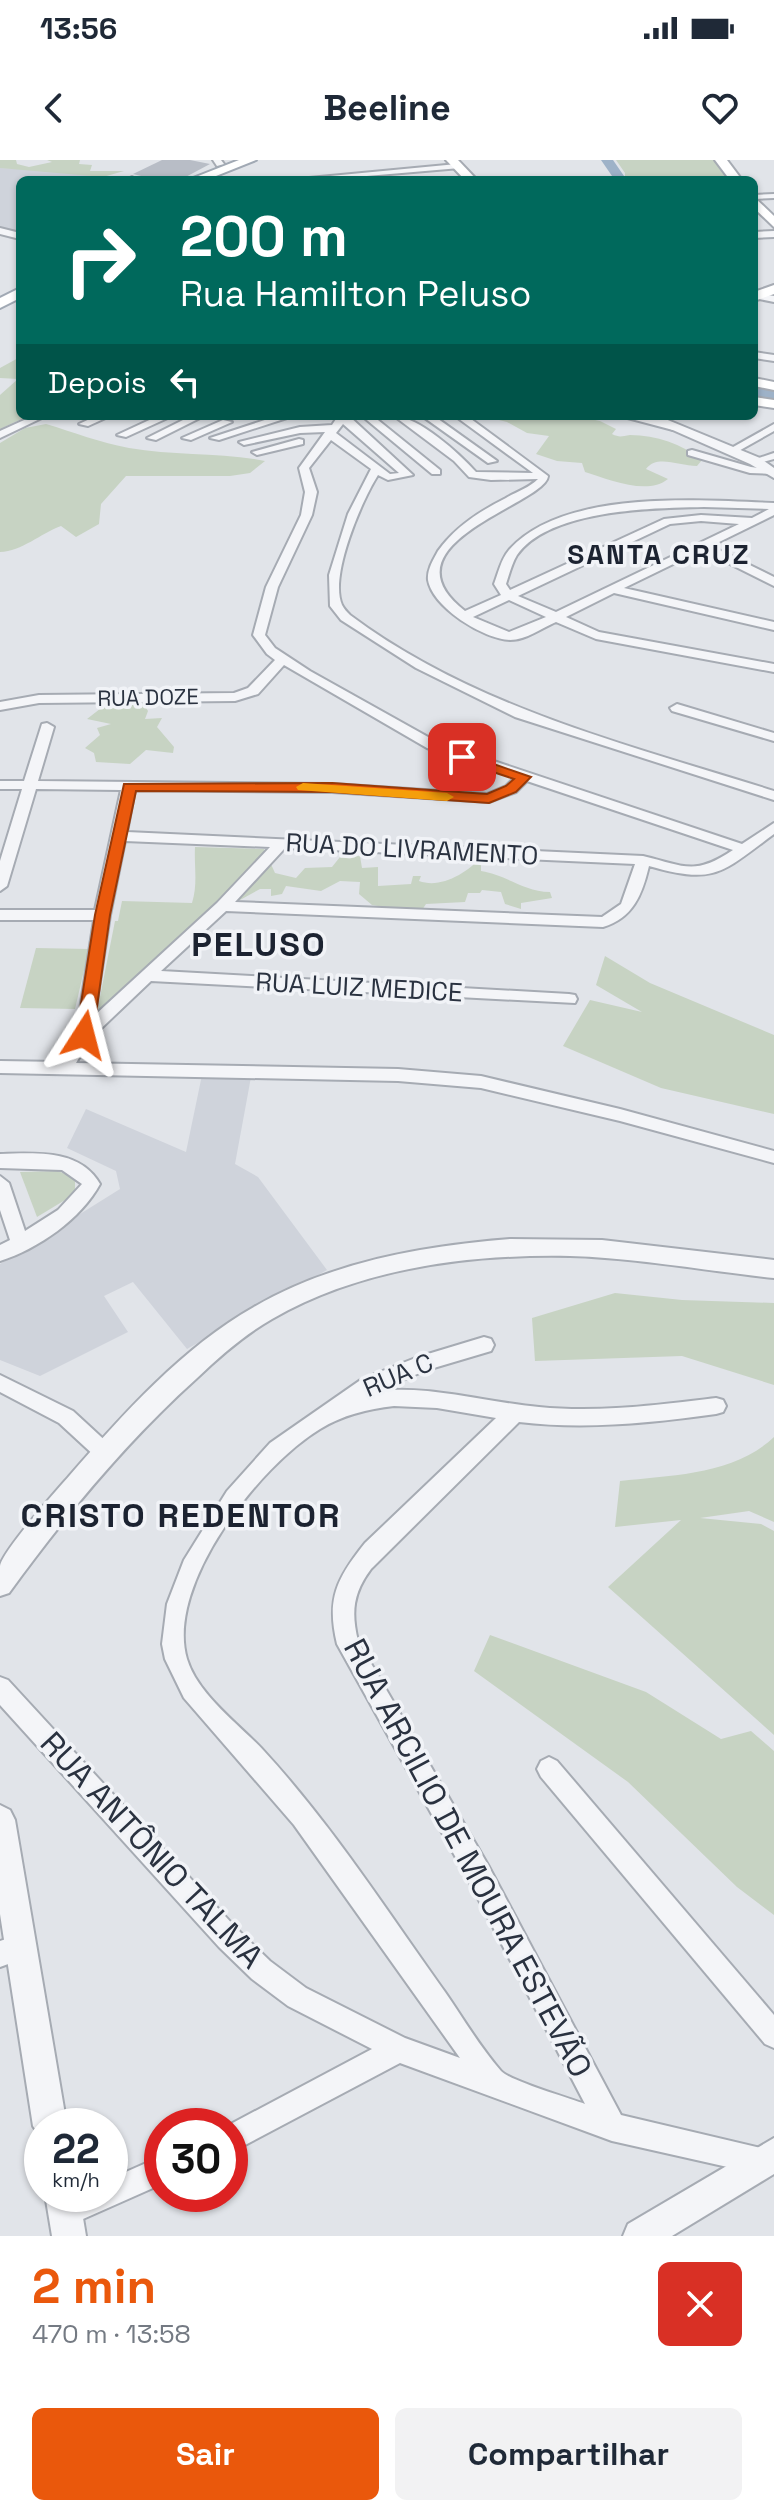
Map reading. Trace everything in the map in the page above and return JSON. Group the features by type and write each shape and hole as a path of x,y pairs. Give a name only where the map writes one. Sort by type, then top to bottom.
{"main road":[{"path":"194,176 238,161"},
{"path":"203,176 238,161"},
{"path":"758,204 774,223"}],"street":[{"path":"360,176 455,163"},
{"path":"337,168 343,176"},
{"path":"0,435 32,420"},
{"path":"84,424 94,420"},
{"path":"122,435 158,420"},
{"path":"152,438 190,420"},
{"path":"187,438 234,420"},
{"path":"215,438 275,420"},
{"path":"372,420 436,472"},
{"path":"404,420 458,459 473,475 543,476"},
{"path":"433,420 492,461"},
{"path":"466,420 543,476"},
{"path":"642,420 673,427"},
{"path":"656,420 755,461 772,473"},
{"path":"335,426 304,468 311,488 307,509 265,606 259,635 282,660 432,745 524,777 744,849 774,827"},
{"path":"314,453 261,456 335,426"},
{"path":"244,442 335,426 408,473 390,478 335,426"},
{"path":"731,451 774,427"},
{"path":"692,453 750,470 772,473"},
{"path":"755,461 774,456"},
{"path":"377,468 364,487 337,559 336,606 353,623 448,679 520,714 774,796"},
{"path":"543,476 539,485 469,526 438,561 432,580 444,600 465,616 501,634 514,636 556,617 756,521 774,509"},
{"path":"774,509 642,507 613,510 559,523 535,532 511,553 504,564 500,584 507,595 579,629 624,642 774,668"},
{"path":"465,616 668,521 701,518 756,521"},
{"path":"703,546 774,582"},
{"path":"612,589 774,626"},
{"name":"RUA DOZE","path":"0,706 39,699 235,697 253,691 282,660"},
{"path":"677,708 774,737"},
{"path":"0,886 47,727"},
{"path":"0,785 332,788 489,798 511,789 524,777"},
{"path":"84,1035 102,915 129,787"},
{"name":"RUA DO LIVRAMENTO","path":"119,836 643,860 703,874 744,849"},
{"path":"64,1069 84,1035 222,906 282,843"},
{"path":"222,906 603,922 621,914 629,904 643,860"},
{"path":"0,915 102,915"},
{"name":"RUA LUIZ MEDICE","path":"149,976 569,999"},
{"path":"0,1067 398,1075 481,1082 620,1115 774,1157"},
{"path":"0,1161 37,1160 63,1164 83,1172 91,1184 88,1193 76,1205 0,1254"},
{"path":"0,1183 20,1243"},
{"path":"0,1584 42,1526 104,1452 175,1382 246,1325 268,1310 303,1294 363,1273 483,1250 549,1247 774,1269"},
{"name":"RUA C","path":"319,1419 382,1376 419,1362 484,1345"},
{"path":"0,1383 66,1417 104,1452"},
{"path":"496,2086 330,1852 255,1760 208,1710 181,1673 173,1646 176,1611 186,1577 212,1530 248,1479 280,1447 319,1419 368,1401 406,1396 452,1400 514,1414 588,1418 716,1406"},
{"name":"RUA ARCILIO DE MOURA ESTEVÃO","path":"514,1414 359,1566 342,1598 341,1620 348,1644 450,1822 612,2127"},
{"name":"RUA ANTÔNIO TALMA","path":"0,1688 169,1875 261,1970 297,1997 399,2049 612,2127 768,2158"},
{"path":"549,1769 774,2035"},
{"path":"0,1820 10,1951 46,2108"},
{"path":"248,2129 399,2049"},
{"path":"640,2236 768,2158"}],"shaded area":[{"path":"0,168 95,176 16,176 16,233 0,229"},
{"path":"202,1075 251,1077 235,1164 258,1177 327,1270 187,1349 133,1282 104,1296 128,1332 40,1376 0,1360 0,1264 120,1189 116,1171 67,1148 86,1109 186,1152"}],"green space":[{"path":"0,160 16,160 17,164 29,167 52,162 47,160 80,160 79,164 92,165 90,171 124,171 92,176 0,168"},
{"path":"616,160 715,160 728,176 625,176"},
{"path":"16,359 16,379 0,378 0,368"},
{"path":"16,381 16,420 19,420 0,429 0,395"},
{"path":"499,420 595,420 616,429 612,434 617,436 640,435 668,442 702,460 697,466 656,462 646,469 668,479 659,484 639,486 616,482 585,472 582,463 557,461 536,454 549,436 527,433"},
{"path":"46,424 129,448 265,461 250,473 230,476 126,476 101,504 99,524 76,537 61,526 23,545 0,552 0,443 25,428"},
{"path":"143,703 148,711 145,719 162,718 157,727 174,747 173,753 146,750 130,764 96,762 94,753 85,748 100,735 97,728 111,724 87,719 105,705"},
{"path":"195,847 264,849 275,873 296,878 305,868 332,867 340,857 360,856 362,868 378,867 378,886 411,884 413,876 421,876 419,881 427,883 444,881 461,874 481,858 481,871 531,889 550,892 552,898 521,903 521,909 505,904 501,892 482,890 480,893 468,893 465,902 426,904 420,913 372,905 359,894 360,882 340,881 321,891 286,886 282,894 271,896 271,889 260,889 240,900 216,904 97,1012 115,921 118,921 122,901 192,903"},
{"path":"36,948 89,949 75,1009 20,1008"},
{"path":"605,956 650,983 774,1035 774,1114 661,1088 563,1046 590,1000 642,1012 596,985"},
{"path":"58,1171 75,1178 75,1194 37,1217 20,1172"},
{"path":"615,1293 682,1300 774,1303 774,1385 682,1356 535,1361 532,1318"},
{"path":"774,1437 774,1522 749,1511 700,1518 761,1524 774,1531 774,1735 608,1587 681,1520 615,1527 620,1481 721,1466 758,1450"},
{"path":"490,1635 646,1692 721,1739 751,1731 774,1751 774,1915 737,1887 628,1782 474,1671"}],"building":[{"path":"162,160 210,164 188,176 133,174"}],"waterway":[{"path":"607,160 618,176"},
{"path":"758,392 774,394"}],"slow traffic":[{"path":"303,787 447,797"}],"district":[{"name":"SANTA CRUZ","path":"659,554"},
{"name":"PELUSO","path":"259,944"},
{"name":"CRISTO REDENTOR","path":"181,1515"}],"route":[{"path":"84,1035 102,915 129,787 332,788 489,798 501,795 524,777 462,757"}]}
